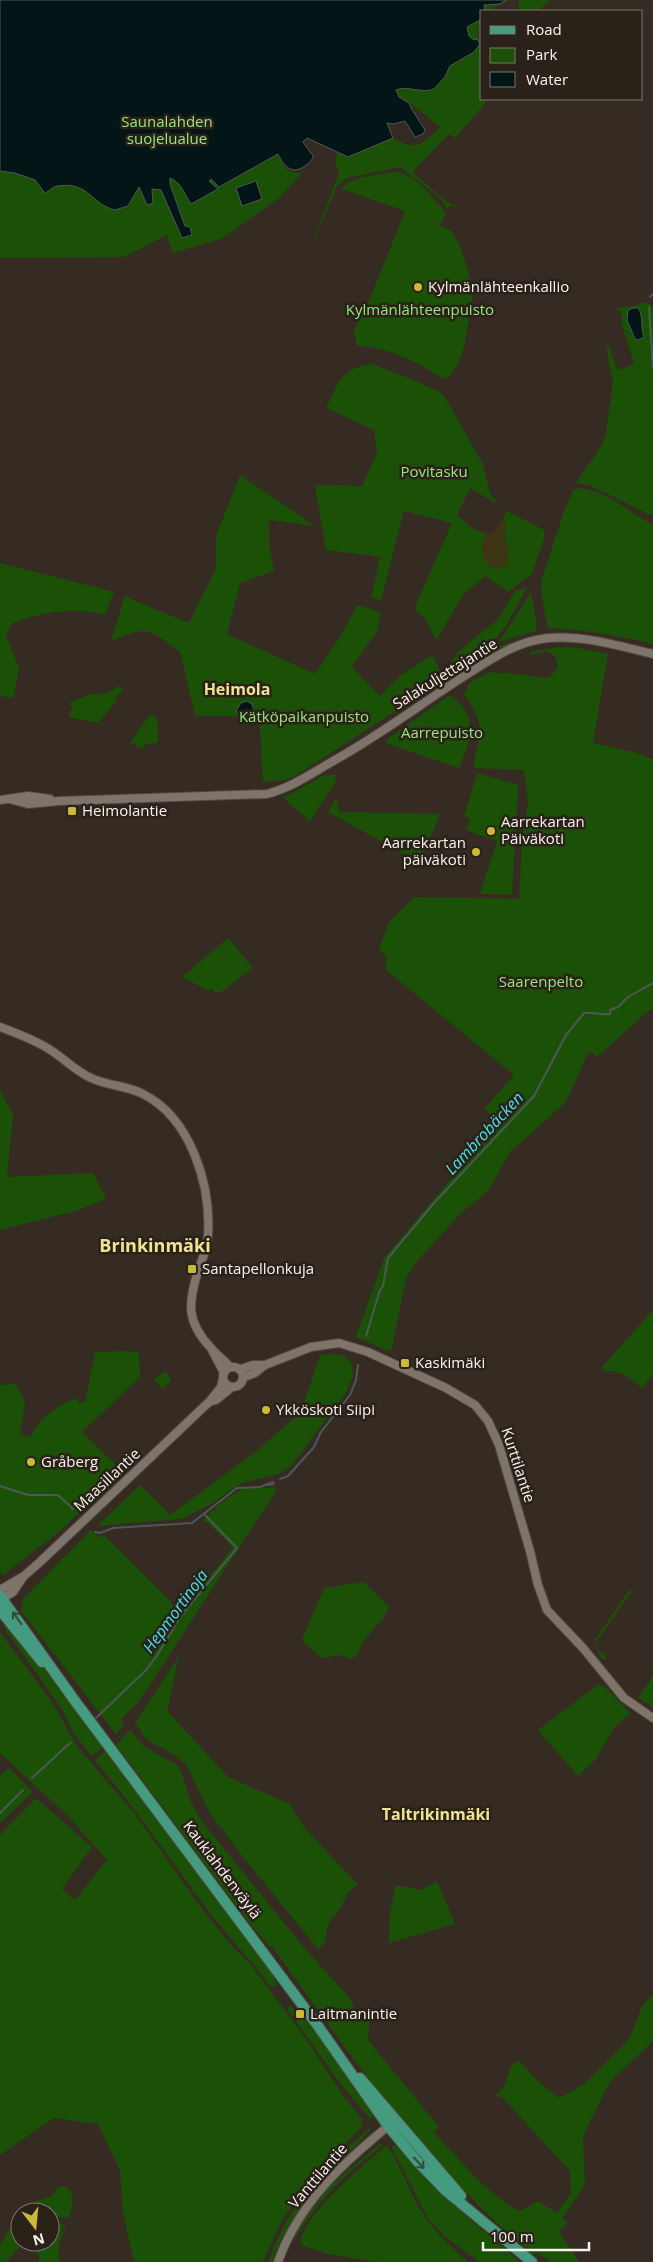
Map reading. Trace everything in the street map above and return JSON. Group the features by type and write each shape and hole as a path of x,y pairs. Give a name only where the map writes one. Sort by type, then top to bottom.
{"main road":[{"name":"Kauklahdenväylä","path":"1,1599 342,2058 365,2096 392,2123 416,2161 446,2191 532,2262"}],"street":[{"name":"Salakuljettajantie","path":"0,800 28,796 59,801 267,794 295,784 310,776 350,752 475,669 528,642 561,637 581,638 653,654"},
{"path":"0,1027 43,1045 86,1076 136,1091 149,1097 182,1130 193,1147 206,1199 208,1234 192,1292 190,1312 197,1327 211,1348 223,1376 228,1386 240,1385 242,1373 236,1366 230,1367 223,1376"},
{"name":"Kurttilantie","path":"242,1373 256,1373 265,1365 311,1346 330,1343 344,1344 368,1352 446,1388 475,1404 488,1421 499,1445 547,1610 583,1648 624,1698 653,1718"},
{"path":"211,1348 230,1367"},
{"name":"Maasillantie","path":"1,1599 13,1592 24,1576 209,1402 221,1386 223,1376"},
{"name":"Maasillantie","path":"209,1402 216,1400 232,1387"},
{"name":"Vanttilantie","path":"278,2262 294,2225 314,2196 361,2147 392,2123"}],"green space":[{"name":"Saunalahden suojelualue","path":"374,0 509,0 490,10 480,10 478,33 480,41 480,100 486,100 455,138 449,134 412,172 447,202 456,207 452,205 447,209 440,198 400,167 346,178 337,186 308,255 339,173 335,162 337,152 307,138 278,155 287,170 301,174 279,198 223,238 173,253 167,235 124,257 0,258 0,82","holes":["410,103 440,127 424,142 408,145 393,138 387,123 405,121 416,114 411,108","166,199 185,226 190,227 180,234"]},
{"path":"520,0 550,1 538,10 520,10 518,2"},
{"name":"Kylmänlähteenpuisto","path":"395,172 417,182 446,213 440,225 451,231 460,246 474,290 464,347 458,364 450,376 443,379 402,356 379,349 357,346 354,330 371,296 405,211 342,189 346,184 359,178"},
{"path":"644,302 652,305 653,308 653,516 589,485 576,483 602,445 606,433 613,382 606,347 609,346 617,370 634,364 622,324 621,311 617,311 617,307 635,306"},
{"name":"Povitasku","path":"372,364 443,394 483,464 490,494 499,505 470,488 457,515 472,528 486,534 483,541 509,554 505,546 505,523 502,520 507,511 544,530 544,539 532,574 508,592 485,576 464,594 436,640 425,618 414,609 452,523 404,511 381,600 371,598 380,557 326,550 315,485 362,486 377,453 374,430 326,408 338,384 347,373 361,366"},
{"name":"Kätköpaikanpuisto","path":"240,475 315,526 269,520 269,545 274,571 240,583 227,634 315,674 342,634 357,605 381,612 377,631 352,667 380,696 401,675 432,655 443,676 439,683 295,776 284,780 263,782 259,716 195,716 180,652 155,634 148,632 141,631 111,641 125,595 189,623 216,569 216,536"},
{"path":"578,488 608,497 653,525 653,644 601,633 549,628 547,626 541,582 563,514 573,490"},
{"path":"0,563 114,592 105,615 82,611 47,613 13,623 6,635 19,669 13,698 0,696"},
{"path":"527,587 506,626 490,645 455,670 450,671 448,666 460,650 498,619 515,591"},
{"path":"531,592 537,624 536,631 499,642"},
{"path":"520,640 521,642 466,671 464,668 491,648"},
{"name":"Saarenpelto","path":"558,647 578,648 608,654 593,743 637,753 653,759 653,1009 647,1012 597,1057 591,1052 587,1055 566,1102 511,1151 488,1191 461,1213 419,1259 406,1278 391,1352 356,1337 384,1258 489,1134 490,1127 496,1119 484,1109 514,1075 386,970 386,956 379,949 389,922 414,897 519,899 522,840 528,803 524,770 474,768 480,736 479,723 475,711 463,693 467,691 468,684 489,672 550,677 558,667 555,656 546,651 531,655 530,652"},
{"path":"119,686 124,690 115,697 117,700 98,723 68,716 73,707 69,703 93,693 94,695 99,693 103,695"},
{"name":"Aarrepuisto","path":"448,696 452,696 461,705 469,721 469,739 459,768 388,744 385,741"},
{"path":"151,715 157,718 158,743 145,744 145,747 137,748 136,743 129,744 146,720"},
{"path":"477,773 518,785 512,894 480,894 497,841 466,830 470,819 464,816"},
{"path":"335,774 336,781 310,821 283,798 323,776"},
{"path":"337,797 339,812 440,814 420,863 328,812"},
{"path":"127,806 127,812 124,815 102,816 97,811"},
{"path":"228,938 253,968 221,992 215,992 211,988 209,991 182,977"},
{"path":"0,1090 13,1115 7,1177 93,1173 106,1199 75,1211 0,1230"},
{"path":"653,1310 653,1374 642,1388 621,1373 606,1372 602,1367"},
{"path":"95,1352 137,1352 139,1354 140,1377 82,1432 122,1471 61,1530 3,1575 0,1572 0,1385 15,1384 25,1401 20,1434 30,1437 44,1418 61,1405 76,1398 79,1403 85,1402"},
{"path":"320,1355 345,1356 352,1364 353,1377 345,1394 292,1465 279,1474 242,1483 210,1505 181,1519 97,1526 140,1485 170,1515 254,1453 301,1412"},
{"path":"166,1371 171,1381 163,1389 154,1380"},
{"path":"274,1487 276,1491 138,1703 122,1718 124,1725 116,1734 21,1611 24,1598 91,1530 98,1537 105,1536 181,1612 233,1547 207,1522 203,1521 206,1516 241,1489"},
{"path":"364,1582 389,1607 386,1614 367,1636 358,1655 351,1659 339,1655 321,1658 302,1640 324,1588"},
{"path":"629,1590 632,1591 596,1642 599,1651 607,1657 604,1660 598,1654 595,1640"},
{"path":"6,1623 61,1689 104,1746 92,1756 74,1734 62,1709 7,1632 4,1626"},
{"path":"0,1632 54,1705 76,1745 134,1813 199,1905 230,1944 251,1965 306,2039 344,2097 362,2119 362,2126 314,2175 303,2190 281,2222 263,2262 134,2262 123,2212 120,2171 98,2124 54,2118 0,2155 0,1835 36,1798 92,1847 62,1889 75,1900 107,1860 69,1817 0,1753"},
{"path":"179,1656 167,1711 228,1777 290,1804 304,1827 358,1885 348,1892 342,1906 331,1919 327,1928 325,1942 318,1949 209,1812 187,1766 179,1758 146,1739 135,1723"},
{"path":"653,1676 653,1707 638,1698"},
{"path":"599,1684 605,1687 630,1713 614,1728 595,1760 578,1776 538,1730"},
{"path":"130,1730 145,1747 177,1765 181,1771 190,1800 200,1819 306,1950 349,1997 358,2016 370,2015 368,2040 439,2127 434,2133 474,2176 496,2196 520,2211 538,2201 557,2213 571,2193 570,2171 502,2097 495,2096 505,2085 511,2066 518,2060 538,2081 559,2098 583,2085 630,2038 642,2006 653,1994 653,2041 609,2083 583,2136 585,2185 562,2218 568,2223 559,2231 579,2262 550,2262 536,2252 532,2257 526,2252 527,2249 455,2181 422,2144 360,2067 272,1946 270,1947 251,1925 116,1745"},
{"path":"106,1750 275,1976 276,1986 270,1986 215,1919 95,1760"},
{"path":"9,1768 33,1792 0,1823 0,1776"},
{"path":"437,1881 455,1924 389,1943 390,1912 396,1885 420,1890"},
{"path":"291,2005 299,2017 301,2015 317,2034 373,2114 372,2119 370,2119 337,2079 289,2011 288,2008"},
{"path":"370,2127 371,2129 366,2135 325,2176 309,2196 294,2217 272,2262 269,2262 285,2223 297,2205 324,2172"},
{"path":"381,2143 383,2145 346,2176 323,2199 295,2239 295,2233 330,2185"},
{"path":"387,2145 425,2217 445,2241 468,2262 378,2262 327,2254 301,2245 303,2234 321,2207 350,2177"},
{"path":"397,2145 454,2204 517,2259 517,2262 480,2262 445,2237 427,2217 391,2146"},
{"path":"64,2186 68,2189 73,2197 69,2218 60,2217 60,2202 33,2202 51,2197 58,2187"},
{"path":"60,2224 66,2225 61,2230 63,2232 60,2241"},
{"path":"10,2228 10,2252 15,2252 6,2262 0,2262 0,2245"},
{"path":"36,2252 59,2252 59,2262 38,2262 39,2256"}],"sand":[{"path":"502,520 505,523 508,554 505,565 498,569 488,564 482,553 482,547 486,534 495,531"}],"water":[{"name":"Saunalahden suojelualue","path":"0,0 506,0 500,4 484,5 485,10 480,10 480,20 467,27 469,36 474,40 477,39 480,44 474,52 450,66 445,77 434,89 425,91 405,88 396,90 399,97 409,103 425,130 423,134 415,137 405,121 394,124 387,123 393,138 348,157 307,138 303,142 313,156 311,161 301,168 293,170 289,168 283,163 278,154 219,187 211,179 209,181 218,189 191,204 180,186 170,178 170,184 185,226 190,227 192,235 182,238 161,190 152,189 153,203 147,205 139,187 128,206 115,210 107,207 77,187 68,185 58,186 45,193 35,180 15,173 0,171"},
{"path":"256,181 262,199 242,206 236,188"},
{"path":"638,308 640,311 644,337 638,340 635,339 627,320 628,310"},
{"path":"247,701 252,704 254,711 252,715 242,715 236,711 241,703"}],"waterway":[{"path":"650,297 653,294"},
{"path":"649,307 653,368"},
{"name":"Lambrobäcken","path":"366,1336 380,1290 383,1286 388,1258 434,1203 534,1096 566,1035 584,1013 610,1014 610,1010 618,1007 628,997 653,983"},
{"name":"Lambrobäcken","path":"280,1479 288,1476 314,1447 321,1432 350,1395 356,1380 358,1365"},
{"name":"Lambrobäcken","path":"95,1532 100,1533 113,1528 192,1523 237,1488 260,1487 273,1482"},
{"name":"Lambrobäcken","path":"268,1485 274,1484"},
{"name":"Lambrobäcken","path":"0,1486 28,1495 58,1495 73,1509"},
{"name":"Hepmortinoja","path":"96,1718 147,1669 180,1617 237,1548 204,1514"},
{"name":"Hepmortinoja","path":"32,1778 71,1742"},
{"name":"Hepmortinoja","path":"0,1813 23,1790"}],"place":[{"name":"Kylmänlähteenkallio","path":"418,287"},
{"name":"Heimolantie","path":"72,811"},
{"name":"Aarrekartan Päiväkoti","path":"491,831"},
{"name":"Aarrekartan päiväkoti","path":"476,852"},
{"name":"Santapellonkuja","path":"192,1269"},
{"name":"Kaskimäki","path":"405,1363"},
{"name":"Ykköskoti Siipi","path":"266,1410"},
{"name":"Gråberg","path":"31,1462"},
{"name":"Laitmanintie","path":"300,2014"}],"district":[{"name":"Heimola","path":"237,689"},
{"name":"Brinkinmäki","path":"155,1246"},
{"name":"Taltrikinmäki","path":"436,1814"}]}
